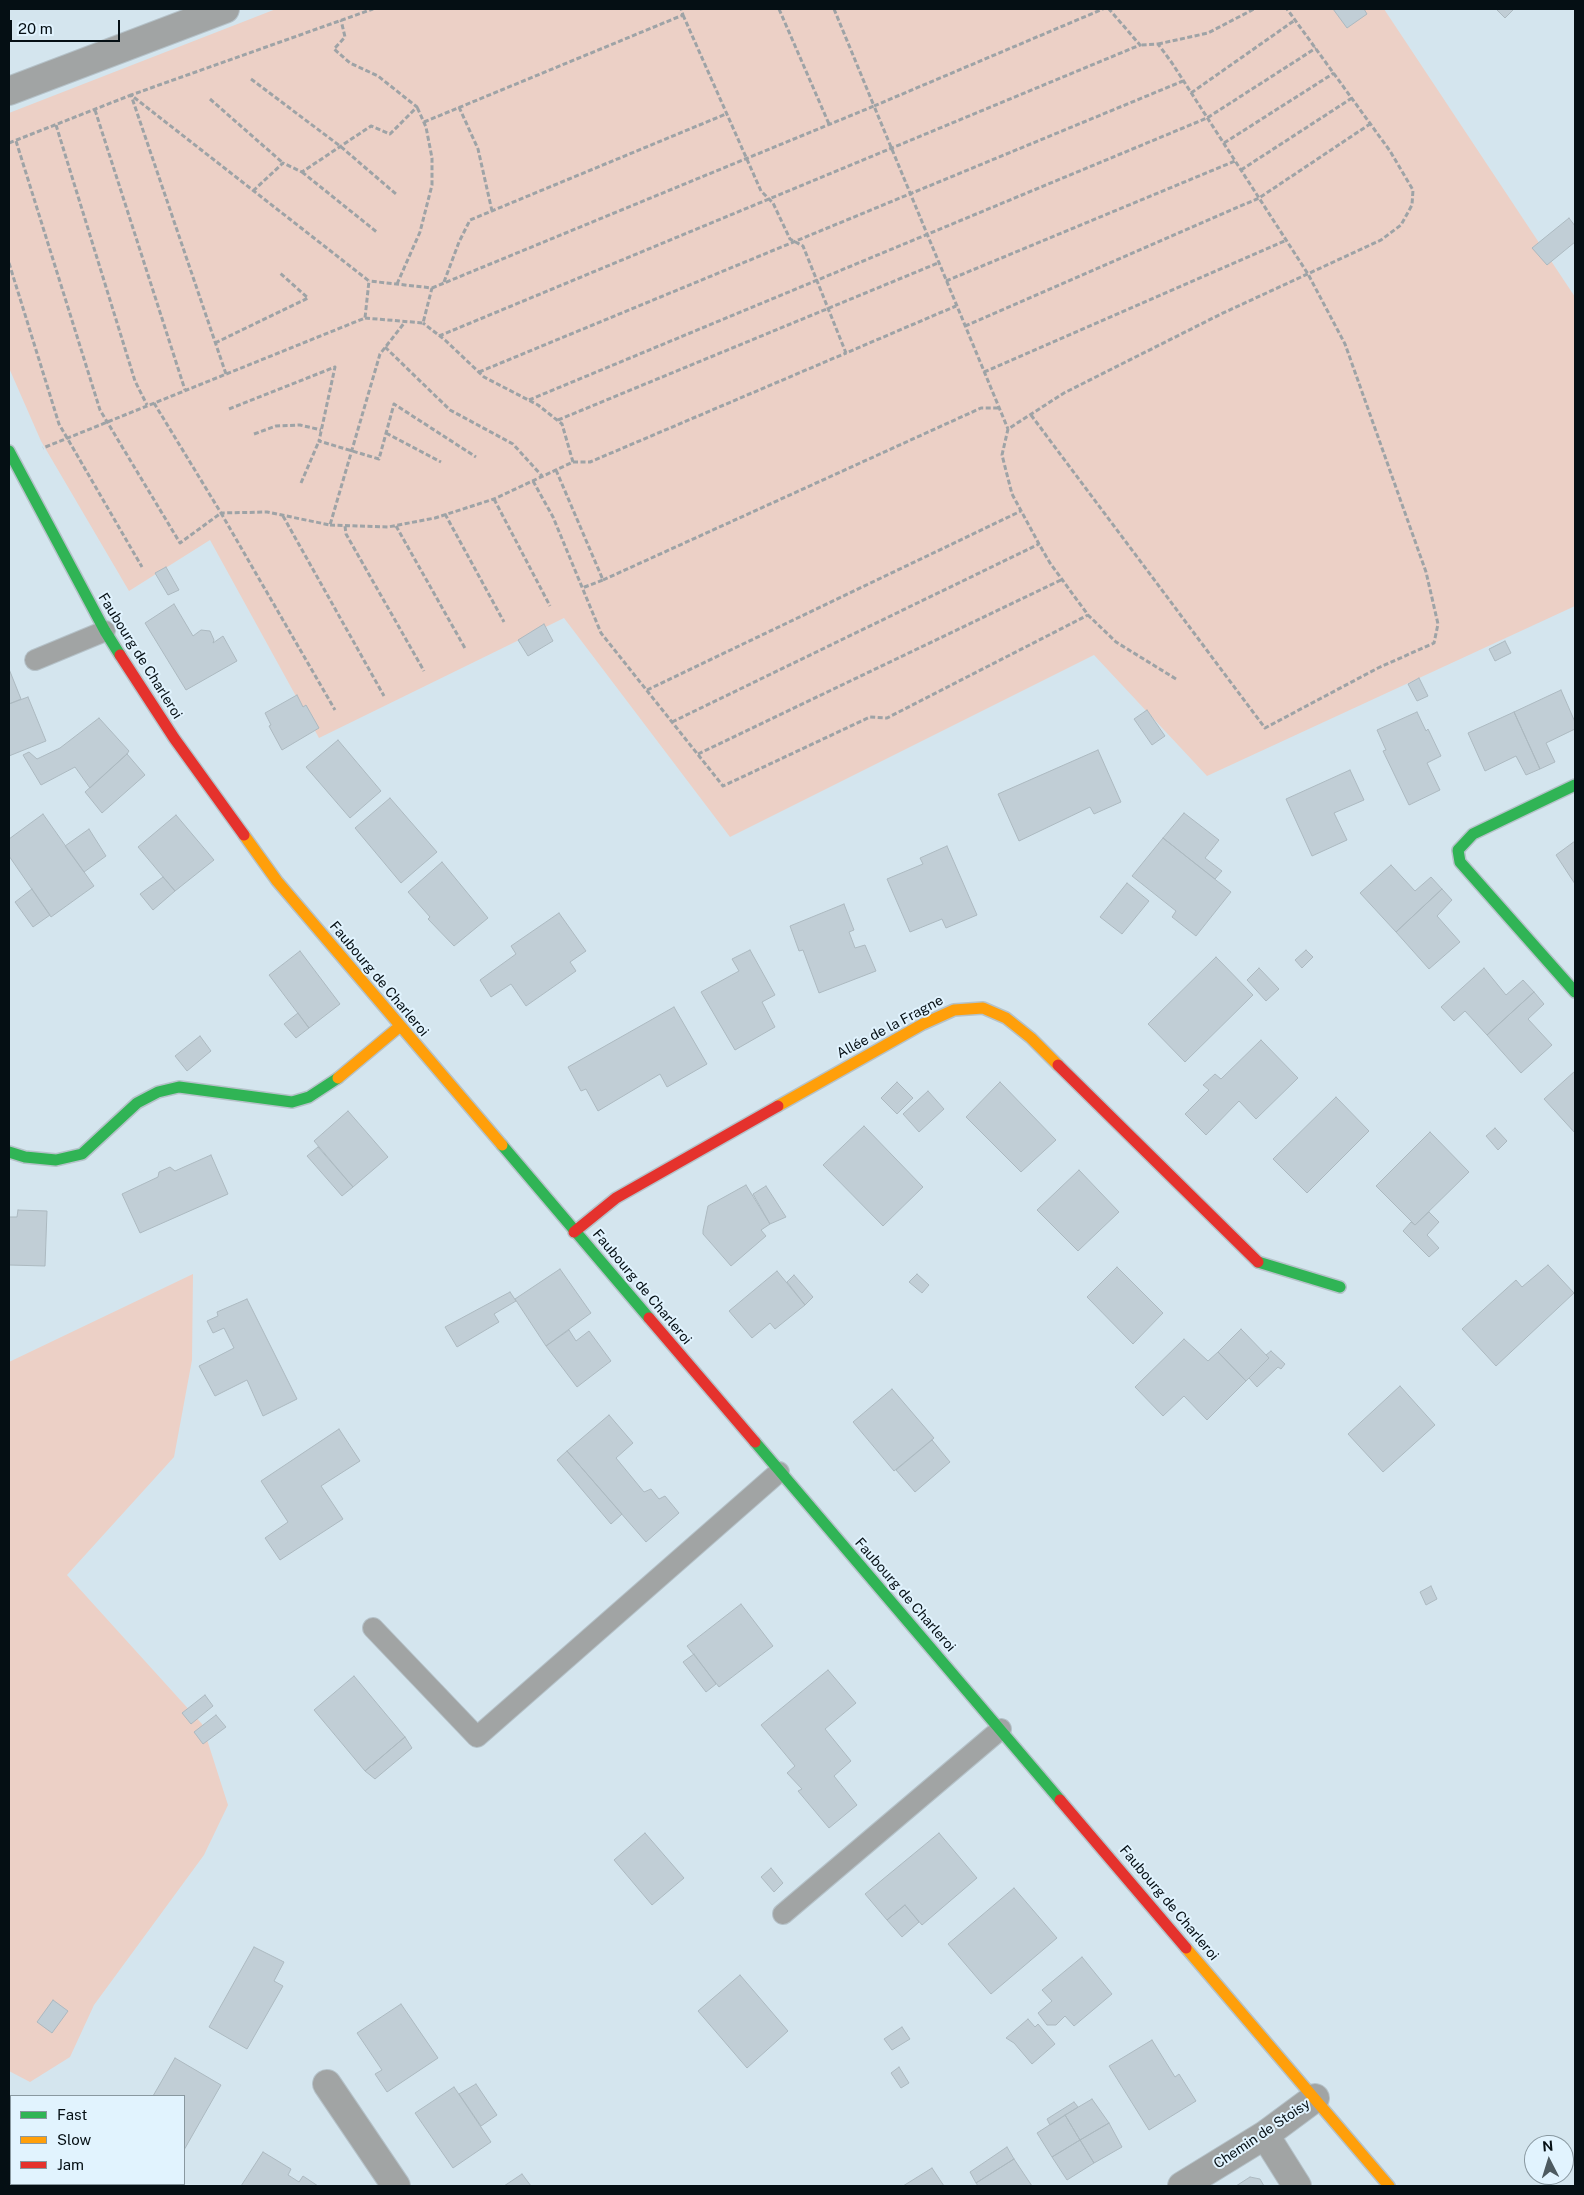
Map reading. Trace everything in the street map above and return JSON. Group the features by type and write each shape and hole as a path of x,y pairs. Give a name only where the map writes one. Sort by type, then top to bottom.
{"main road":[{"name":"Faubourg de Charleroi","path":"9,451 105,631 174,738 277,881 399,1027 1390,2186"},
{"path":"1575,785 1472,834 1458,850 1460,862 1575,992"},
{"name":"Allée de la Fragne","path":"574,1232 616,1198 922,1024 954,1010 983,1008 1006,1018 1031,1038 1260,1264 1340,1287"},
{"path":"9,1152 25,1157 56,1160 82,1154 137,1103 158,1092 179,1087 292,1102 309,1097 326,1087 399,1027"}],"street":[{"path":"9,91 225,9"},
{"path":"327,2084 396,2186"},
{"name":"Chemin de Stoisy","path":"1182,2186 1265,2135 1315,2098"},
{"path":"1265,2135 1296,2186"}],"lane":[{"path":"35,660 105,631"},
{"path":"373,1628 477,1737 779,1472"},
{"path":"783,1914 1001,1729"}],"path":[{"path":"9,143 131,95 373,9"},
{"path":"681,9 745,159 761,191 770,200 790,239 803,246 846,353"},
{"path":"779,9 829,124"},
{"path":"834,9 909,194 1008,429 1002,455 1012,494 1061,580 1088,615 1116,642 1176,679"},
{"path":"131,95 369,281 432,288 874,106 1103,9"},
{"path":"1109,9 1140,45"},
{"path":"440,336 1140,45 1158,44 1208,33 1254,9"},
{"path":"1008,429 1072,389 1221,314 1380,240 1401,225 1412,205 1413,190 1390,150 1287,9"},
{"path":"424,122 684,15"},
{"path":"1191,93 1295,19"},
{"path":"341,20 345,37 334,49 350,63 378,76 418,107 424,122 432,158 432,185 420,232 397,284"},
{"path":"1032,415 1265,728 1378,668 1434,643 1438,624 1426,572 1345,344 1308,274 1287,240 1158,44"},
{"path":"529,400 1207,118 1316,48"},
{"path":"1224,143 1334,73"},
{"path":"251,79 340,146 396,194"},
{"path":"479,372 1183,81"},
{"path":"131,95 226,374"},
{"path":"1241,170 1352,98"},
{"path":"210,100 283,163 302,172 378,233"},
{"path":"302,172 371,126 390,134 418,107"},
{"path":"459,107 478,150 492,211"},
{"path":"95,110 185,390"},
{"path":"444,283 459,242 470,220 726,114"},
{"path":"965,326 1259,198 1370,124"},
{"path":"56,125 135,381 147,406"},
{"path":"16,141 100,410 180,543 220,513 267,512 330,525 344,526 396,526 445,514 494,499 573,462 590,462 956,306"},
{"path":"946,281 1235,161"},
{"path":"253,191 283,163"},
{"path":"984,372 1287,240"},
{"path":"9,263 59,424 142,567"},
{"path":"557,420 938,263"},
{"path":"215,343 308,298 280,273"},
{"path":"365,318 369,281"},
{"path":"423,323 432,288"},
{"path":"15,463 66,438 365,318 423,323 479,372 529,400 562,424 573,462"},
{"path":"330,525 380,354 405,322"},
{"path":"385,347 450,410 512,444 542,476"},
{"path":"229,409 335,367 319,441 301,483"},
{"path":"154,403 336,710"},
{"path":"319,441 379,459 394,404 476,457"},
{"path":"582,588 981,408 999,408"},
{"path":"254,434 276,426 300,425 321,430"},
{"path":"386,433 441,462"},
{"path":"556,470 603,580"},
{"path":"533,481 554,517 601,633 724,786 870,717 887,718 1088,615"},
{"path":"494,499 550,606"},
{"path":"647,690 1021,511"},
{"path":"445,514 504,622"},
{"path":"283,516 384,696"},
{"path":"344,526 346,534 424,670"},
{"path":"396,526 466,650"},
{"path":"672,722 1039,544"},
{"path":"698,754 1061,580"}],"shaded area":[{"path":"276,9 1384,9 1575,297 1575,606 1207,776 1094,655 730,837 564,618 319,738 210,540 129,591 41,441 9,368 9,113"},
{"path":"193,1274 192,1360 174,1457 67,1575 202,1724 228,1805 204,1855 94,2005 70,2057 30,2082 9,2071 9,1362"}],"building":[{"path":"1333,9 1364,9 1367,14 1347,28"},
{"path":"1496,9 1514,9 1505,18"},
{"path":"1569,218 1575,226 1575,242 1547,265 1532,248"},
{"path":"166,567 179,590 168,595 155,573"},
{"path":"174,604 193,636 201,630 210,631 214,640 213,643 223,636 237,661 186,690 145,623"},
{"path":"544,624 553,641 528,656 518,640"},
{"path":"1505,641 1511,653 1495,661 1489,649"},
{"path":"9,669 21,699 9,704"},
{"path":"1419,678 1428,696 1417,701 1408,684"},
{"path":"1561,690 1575,722 1575,729 1546,743 1555,762 1540,769 1514,712"},
{"path":"297,695 303,707 306,705 319,728 282,750 269,726 271,725 265,713"},
{"path":"28,697 46,741 9,756 9,704"},
{"path":"1147,710 1165,736 1152,745 1134,719"},
{"path":"1417,712 1426,731 1428,729 1441,756 1427,763 1440,790 1409,805 1383,751 1386,750 1377,730"},
{"path":"1514,712 1540,769 1526,775 1516,756 1485,771 1468,733"},
{"path":"99,718 129,751 127,754 90,788 75,767 41,785 23,755 29,752 37,759 60,748"},
{"path":"338,740 381,791 350,818 306,767"},
{"path":"1098,750 1121,802 1094,814 1090,807 1019,841 998,794"},
{"path":"127,754 145,775 102,813 85,792"},
{"path":"1350,770 1364,800 1334,813 1347,840 1312,856 1286,799"},
{"path":"390,798 437,852 401,883 355,828"},
{"path":"1184,813 1219,840 1205,858 1222,871 1215,879 1163,838"},
{"path":"43,814 94,886 51,917 9,856 9,839"},
{"path":"176,815 214,860 175,891 138,847"},
{"path":"89,829 106,856 84,872 65,846"},
{"path":"1163,838 1231,892 1196,936 1172,917 1176,911 1132,876"},
{"path":"1575,841 1575,884 1556,855"},
{"path":"947,846 977,915 946,928 942,919 910,932 887,879 923,864 920,858"},
{"path":"442,862 488,918 454,946 428,919 430,917 408,892"},
{"path":"1391,865 1415,891 1431,877 1442,889 1396,932 1360,893"},
{"path":"163,877 175,891 153,910 140,894"},
{"path":"1127,883 1149,901 1122,934 1100,917"},
{"path":"32,889 50,915 33,927 15,902"},
{"path":"1442,889 1452,900 1437,916 1460,942 1429,969 1396,932"},
{"path":"844,904 854,930 849,932 855,948 865,945 876,971 819,993 803,950 799,951 790,926"},
{"path":"559,913 586,951 570,962 576,971 526,1006 511,984 491,997 480,980 516,954 511,946"},
{"path":"750,950 775,995 762,1002 775,1027 735,1050 701,992 739,971 732,959"},
{"path":"1306,950 1313,957 1302,968 1295,960"},
{"path":"300,951 340,1004 309,1028 269,975"},
{"path":"1216,957 1253,995 1185,1062 1148,1024"},
{"path":"1259,968 1279,989 1266,1001 1247,980"},
{"path":"1484,968 1506,995 1523,980 1534,992 1487,1035 1465,1011 1454,1021 1441,1007"},
{"path":"1534,992 1544,1004 1528,1019 1552,1045 1521,1073 1487,1035"},
{"path":"674,1007 707,1064 667,1087 660,1074 598,1111 586,1089 581,1091 568,1067"},
{"path":"298,1013 309,1028 296,1038 284,1024"},
{"path":"200,1036 211,1051 187,1071 175,1056"},
{"path":"1261,1040 1298,1078 1256,1119 1239,1101 1206,1135 1185,1114 1209,1090 1203,1085 1215,1074 1221,1079"},
{"path":"1575,1071 1575,1133 1544,1099"},
{"path":"897,1082 913,1098 897,1114 881,1098"},
{"path":"1000,1082 1056,1140 1021,1172 966,1117"},
{"path":"928,1091 944,1109 919,1132 903,1114"},
{"path":"1336,1097 1369,1131 1307,1193 1273,1159"},
{"path":"348,1111 388,1157 353,1187 314,1141"},
{"path":"864,1126 923,1187 883,1226 823,1165"},
{"path":"1495,1128 1507,1141 1498,1150 1486,1136"},
{"path":"1430,1132 1469,1172 1415,1225 1376,1186"},
{"path":"318,1147 353,1187 342,1196 307,1156"},
{"path":"211,1155 228,1194 140,1233 122,1194 158,1177 159,1172 170,1167 175,1171"},
{"path":"1079,1170 1119,1212 1078,1251 1037,1210"},
{"path":"746,1185 770,1224 761,1230 766,1236 731,1266 703,1234 703,1230 708,1206"},
{"path":"766,1186 786,1217 770,1224 753,1194"},
{"path":"18,1210 47,1211 45,1266 9,1265 9,1217 17,1217"},
{"path":"1429,1212 1439,1222 1427,1235 1439,1248 1429,1257 1403,1231 1411,1222 1415,1225"},
{"path":"1548,1265 1574,1293 1496,1366 1462,1329 1516,1280 1522,1287"},
{"path":"1117,1267 1163,1313 1133,1344 1087,1297"},
{"path":"560,1269 591,1313 546,1346 515,1299"},
{"path":"777,1271 805,1305 775,1329 770,1323 752,1338 729,1311"},
{"path":"917,1274 929,1285 922,1293 909,1282"},
{"path":"794,1275 813,1297 805,1305 787,1282"},
{"path":"510,1292 516,1301 494,1314 499,1322 457,1347 445,1327"},
{"path":"247,1299 297,1399 263,1416 247,1380 215,1396 199,1366 234,1348 224,1328 213,1333 207,1321 218,1316 217,1312"},
{"path":"1241,1329 1269,1358 1246,1381 1218,1352"},
{"path":"569,1330 576,1341 589,1331 611,1361 577,1387 546,1346"},
{"path":"1184,1339 1208,1361 1218,1352 1246,1381 1207,1420 1184,1396 1163,1416 1135,1387"},
{"path":"1271,1351 1285,1364 1281,1369 1278,1367 1257,1387 1249,1378 1269,1358 1266,1355"},
{"path":"1400,1386 1435,1425 1383,1472 1348,1434"},
{"path":"892,1389 934,1438 894,1471 853,1422"},
{"path":"609,1415 633,1443 616,1458 644,1492 651,1489 659,1499 665,1496 679,1513 646,1542 567,1451"},
{"path":"339,1429 360,1461 321,1486 343,1519 280,1560 265,1538 288,1522 261,1481"},
{"path":"932,1440 950,1462 915,1492 896,1470"},
{"path":"567,1451 622,1514 611,1524 557,1460"},
{"path":"1431,1586 1437,1599 1426,1605 1420,1592"},
{"path":"741,1604 773,1646 719,1687 687,1646"},
{"path":"694,1654 716,1684 706,1692 683,1662"},
{"path":"828,1670 856,1703 825,1729 851,1761 834,1776 857,1805 829,1828 798,1791 802,1789 787,1773 795,1766 761,1725"},
{"path":"354,1676 405,1737 365,1771 314,1710"},
{"path":"205,1695 213,1706 191,1724 182,1713"},
{"path":"216,1715 226,1727 203,1744 194,1732"},
{"path":"405,1737 412,1748 375,1779 365,1771"},
{"path":"645,1833 684,1878 652,1905 614,1860"},
{"path":"939,1833 977,1878 922,1925 905,1905 887,1920 865,1894"},
{"path":"771,1868 783,1883 774,1892 761,1877"},
{"path":"1014,1888 1057,1938 991,1994 948,1944"},
{"path":"905,1905 919,1922 902,1937 887,1920"},
{"path":"254,1947 284,1962 274,1981 283,1986 247,2049 209,2027"},
{"path":"1082,1957 1112,1994 1074,2026 1065,2016 1056,2025 1047,2025 1038,2013 1052,2001 1042,1990"},
{"path":"740,1975 788,2031 747,2068 698,2011"},
{"path":"53,2000 68,2011 52,2033 37,2022"},
{"path":"401,2004 438,2058 387,2092 375,2074 382,2070 357,2033"},
{"path":"1028,2019 1035,2027 1038,2024 1055,2044 1032,2064 1014,2043 1006,2038"},
{"path":"902,2027 910,2039 892,2050 884,2039"},
{"path":"1152,2040 1175,2077 1179,2074 1196,2101 1149,2130 1109,2066"},
{"path":"175,2058 221,2085 185,2148 185,2095 154,2095"},
{"path":"899,2067 909,2083 901,2088 891,2073"},
{"path":"476,2084 497,2115 481,2126 459,2094"},
{"path":"454,2087 491,2142 453,2168 415,2113"},
{"path":"1092,2099 1109,2123 1080,2140 1065,2115"},
{"path":"1074,2102 1078,2107 1050,2125 1047,2119"},
{"path":"1065,2115 1080,2140 1052,2157 1037,2133"},
{"path":"1109,2123 1122,2147 1094,2163 1080,2140"},
{"path":"1080,2140 1094,2163 1067,2180 1052,2157"},
{"path":"1007,2147 1014,2159 976,2183 970,2172"},
{"path":"263,2152 291,2169 288,2175 299,2182 303,2176 318,2186 241,2186"},
{"path":"1014,2159 1032,2186 978,2186 976,2183"},
{"path":"932,2168 944,2186 903,2186"},
{"path":"522,2174 531,2186 504,2186"},
{"path":"1250,2177 1260,2179 1264,2186 1236,2186"}],"traffic: fast":[{"path":"9,451 105,631 120,655"},
{"path":"1575,785 1473,834 1458,850 1460,862 1575,992"},
{"path":"9,1152 25,1157 56,1160 82,1154 137,1103 158,1092 179,1087 292,1102 309,1097 338,1078"},
{"path":"502,1145 649,1318"},
{"path":"1258,1262 1340,1287"},
{"path":"755,1442 1060,1800"}],"traffic: slow":[{"path":"244,835 277,881 502,1145"},
{"path":"778,1106 923,1024 954,1010 983,1008 1006,1018 1031,1038 1058,1065"},
{"path":"338,1078 399,1027"},
{"path":"1186,1948 1389,2186"}],"traffic: jam":[{"path":"120,655 174,738 244,835"},
{"path":"1058,1065 1258,1262"},
{"path":"574,1232 616,1198 778,1106"},
{"path":"649,1318 755,1442"},
{"path":"1060,1800 1186,1948"}]}
